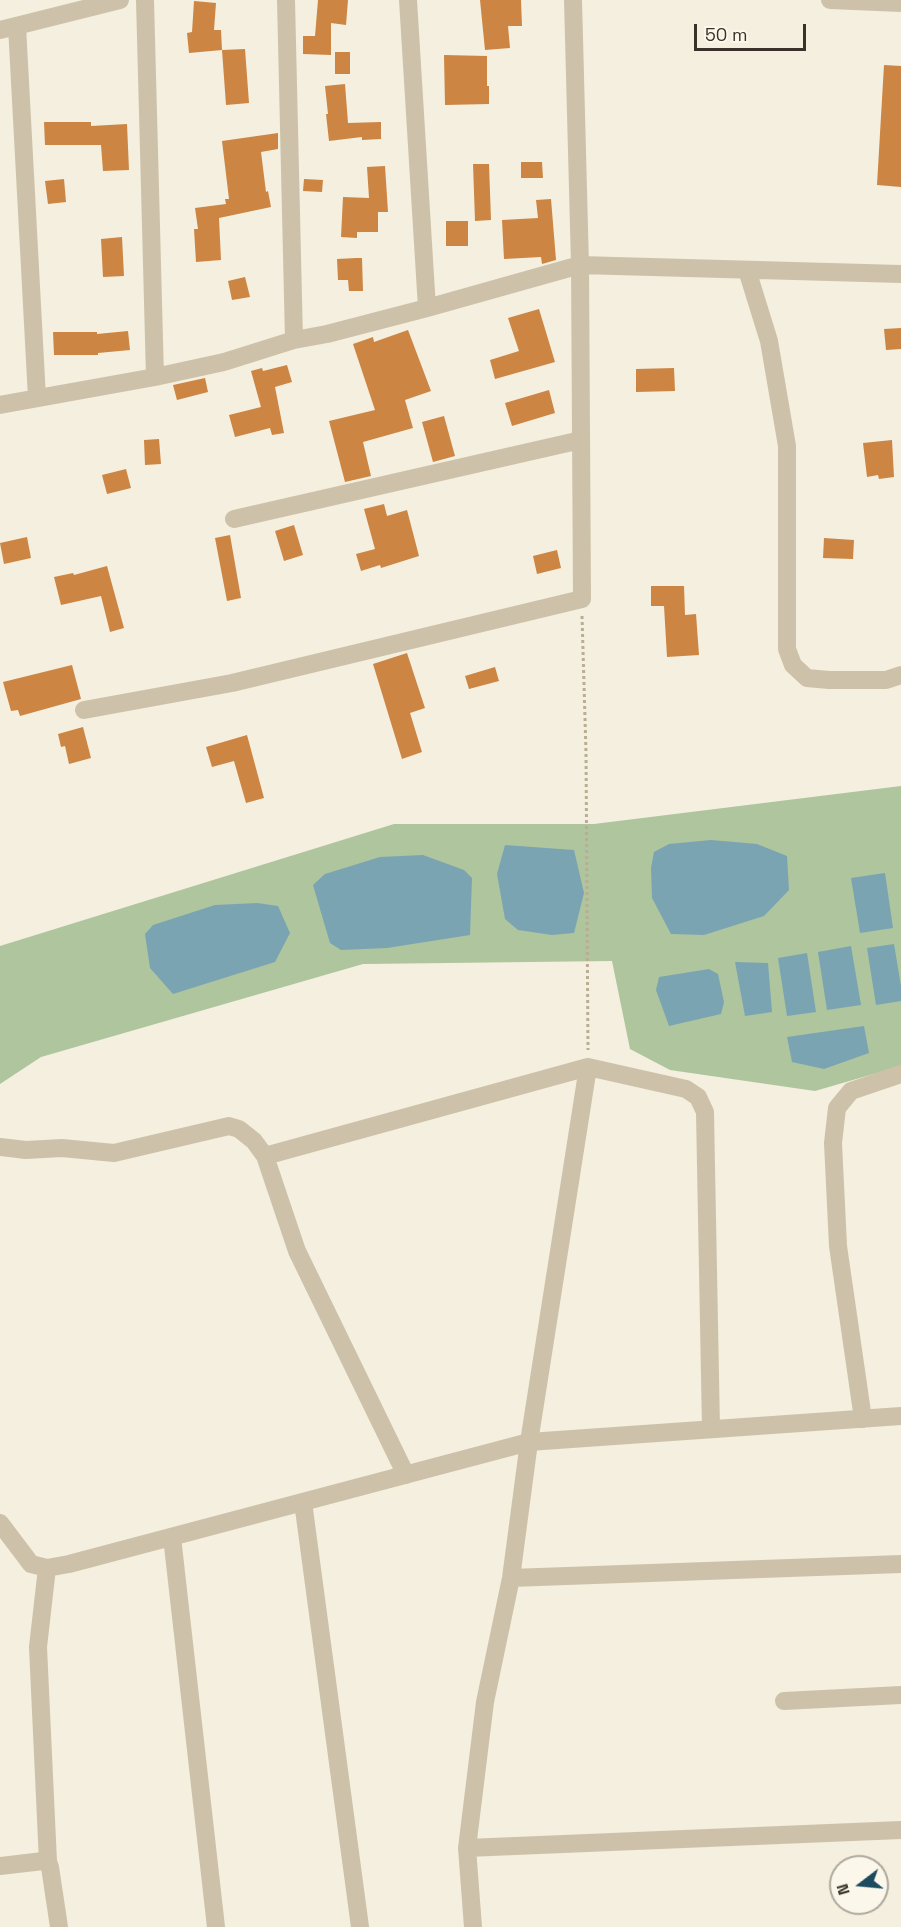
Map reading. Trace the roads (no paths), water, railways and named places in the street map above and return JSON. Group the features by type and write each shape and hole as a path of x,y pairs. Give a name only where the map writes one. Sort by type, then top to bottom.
{"street":[{"path":"37,399 9,28 120,0"},
{"path":"145,0 154,377"},
{"path":"286,0 294,340"},
{"path":"408,0 427,308"},
{"path":"84,710 232,682 582,598 580,265 573,0"},
{"path":"830,0 901,3"},
{"path":"0,405 224,362 294,340 327,334 427,308 580,265 901,274"},
{"path":"747,270 769,341 787,446 786,649 793,665 807,678 886,680 901,675"},
{"path":"234,519 581,440"},
{"path":"265,1156 588,1067 686,1089 698,1097 705,1112 711,1429"},
{"path":"473,1927 467,1848 485,1702 511,1578 529,1442 588,1067"},
{"path":"863,1419 838,1246 833,1143 837,1108 851,1091 901,1074"},
{"path":"0,1147 26,1150 62,1148 114,1153 229,1126 239,1129 254,1141 265,1156 297,1251 406,1475"},
{"path":"0,1523 31,1564 47,1568 529,1442 901,1416"},
{"path":"303,1502 360,1927"},
{"path":"172,1537 216,1927"},
{"path":"511,1578 901,1564"},
{"path":"47,1568 38,1647 48,1862 59,1927"},
{"path":"784,1701 901,1695"},
{"path":"467,1848 901,1830"},
{"path":"0,1866 48,1862"}],"water":[{"path":"711,840 757,844 787,856 789,890 764,916 704,935 671,934 652,898 651,868 654,852 669,844"},
{"path":"505,845 574,850 584,893 574,933 552,935 518,930 505,919 497,874"},
{"path":"423,855 464,870 472,878 470,935 387,948 341,950 330,943 313,885 325,874 380,857"},
{"path":"885,873 893,928 860,933 851,878"},
{"path":"257,903 278,906 290,933 275,962 173,994 150,968 145,934 153,925 215,905"},
{"path":"894,944 901,986 901,1001 876,1005 867,948"},
{"path":"851,946 861,1005 827,1010 818,952"},
{"path":"807,953 816,1012 787,1016 778,958"},
{"path":"735,962 768,963 772,1012 745,1016"},
{"path":"709,969 718,974 724,1002 721,1014 669,1026 656,990 659,977"},
{"path":"864,1026 869,1053 824,1069 792,1062 787,1037"}]}
